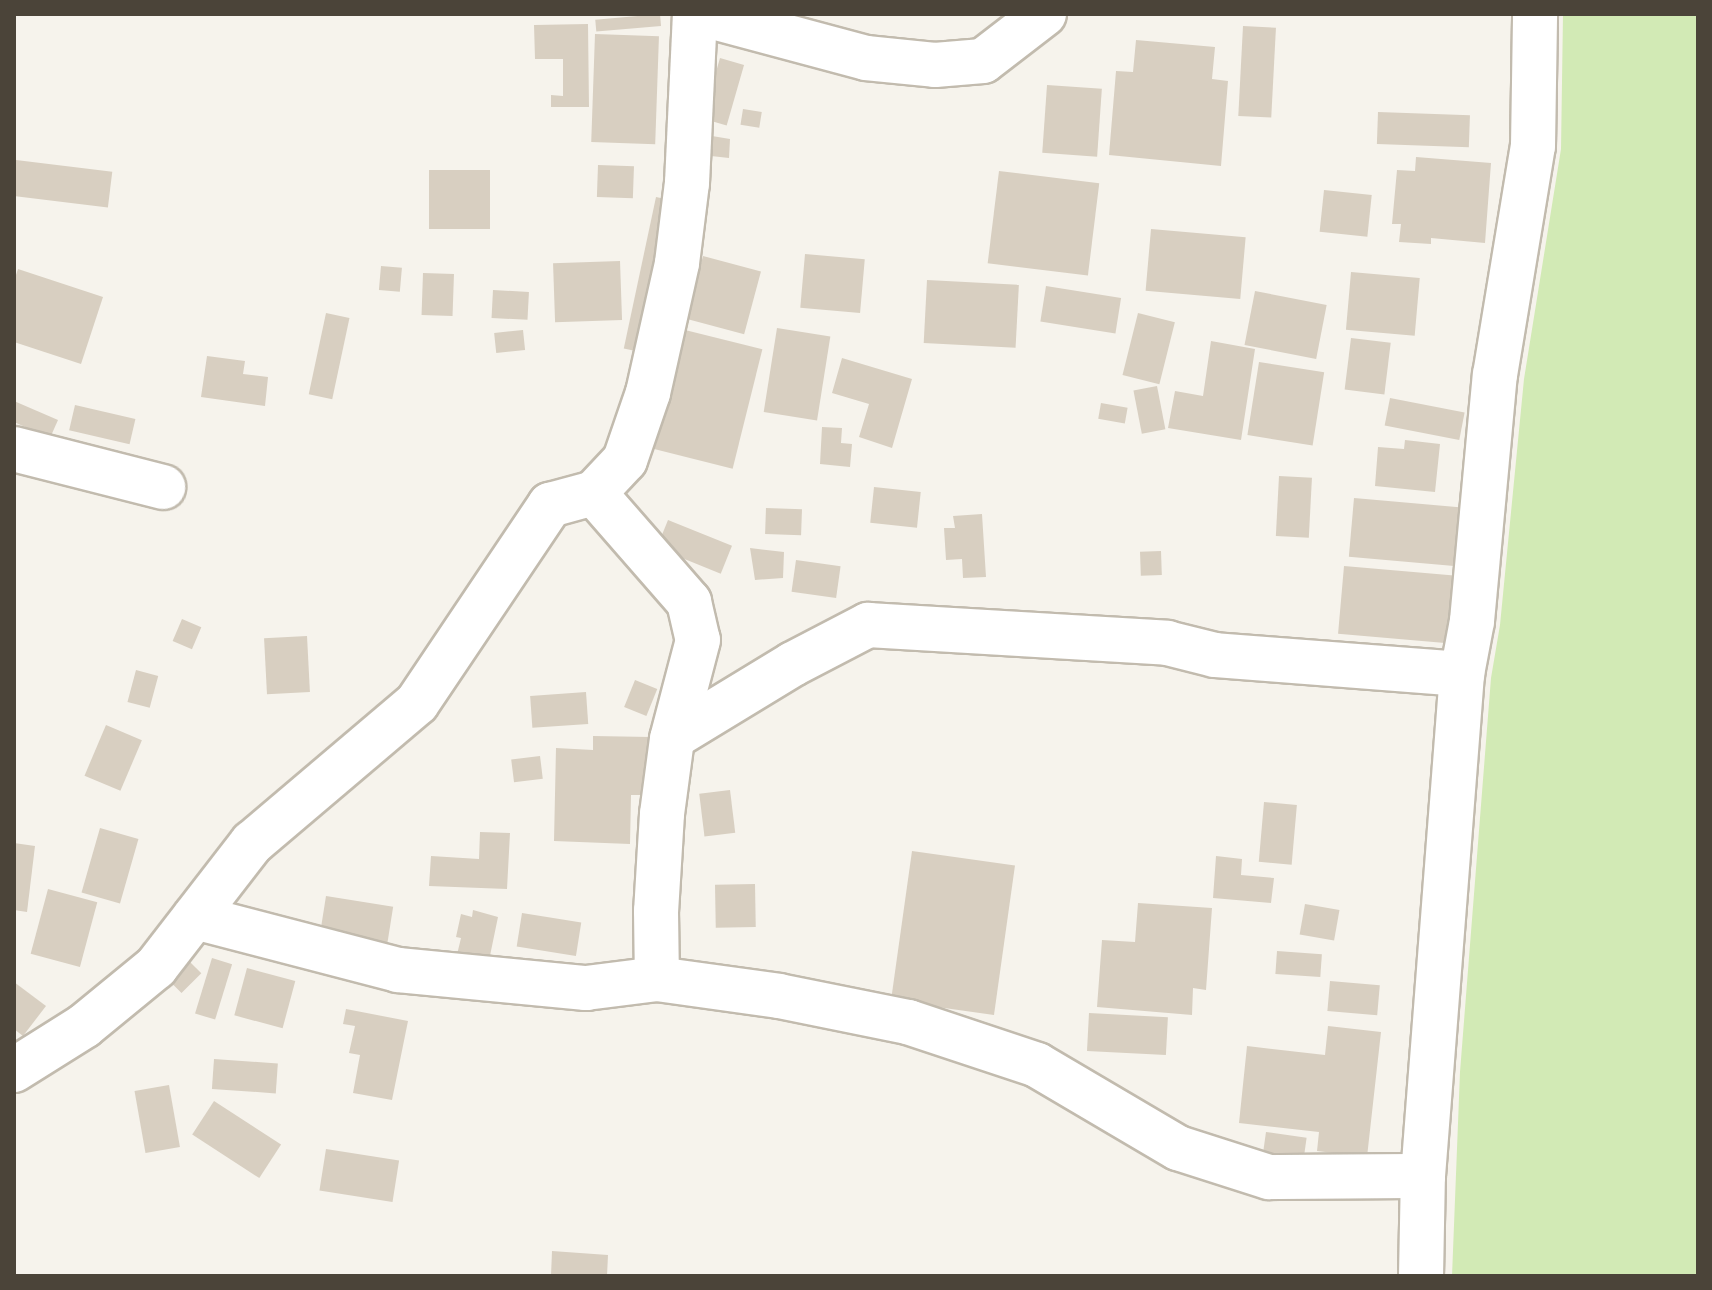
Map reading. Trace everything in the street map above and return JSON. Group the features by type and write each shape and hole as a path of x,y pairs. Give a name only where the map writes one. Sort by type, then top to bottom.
{"street":[{"path":"14,1070 84,1026 156,967 252,843 417,703 550,505 594,493 625,460 648,393 677,263 687,183 695,14"},
{"path":"702,14 866,58 935,65 983,61 1044,14"},
{"path":"1421,1276 1423,1176 1462,674 1472,621 1495,375 1533,146 1535,14"},
{"path":"14,449 163,487"},
{"path":"594,493 689,602 698,640 673,737 662,814 656,911 657,979"},
{"path":"673,737 793,664 868,625 1167,643 1215,655 1462,674"},
{"path":"195,917 398,970 586,988 657,979 779,996 922,1027 1037,1065 1178,1148 1269,1177 1423,1176"}],"green space":[{"path":"1563,14 1698,14 1698,1276 1452,1276 1460,1072 1491,678 1500,625 1524,379 1561,149"}],"building":[{"path":"660,14 661,26 596,32 595,20"},
{"path":"588,24 589,107 551,107 551,95 563,96 563,59 535,59 534,25"},
{"path":"1243,26 1276,28 1271,118 1238,116"},
{"path":"595,34 659,36 655,144 591,142"},
{"path":"1136,40 1215,47 1212,79 1228,81 1221,166 1109,155 1116,71 1133,72"},
{"path":"720,58 744,65 727,125 703,119"},
{"path":"1047,85 1102,89 1097,157 1042,153"},
{"path":"743,109 762,112 759,128 740,125"},
{"path":"1378,112 1470,115 1469,147 1377,144"},
{"path":"712,136 730,139 729,158 711,156"},
{"path":"1416,157 1491,163 1485,243 1431,238 1431,244 1399,242 1401,224 1392,224 1397,170 1415,171"},
{"path":"16,160 112,172 108,208 14,196"},
{"path":"598,165 634,166 633,198 597,197"},
{"path":"429,170 490,170 490,229 429,229"},
{"path":"999,171 1099,183 1088,276 988,263"},
{"path":"1324,190 1372,195 1367,237 1320,232"},
{"path":"656,197 679,202 647,354 624,349"},
{"path":"1151,229 1246,237 1240,299 1146,291"},
{"path":"805,254 865,259 860,313 800,308"},
{"path":"703,256 761,272 744,334 686,319"},
{"path":"620,261 622,320 555,322 553,263"},
{"path":"381,266 402,268 400,292 379,290"},
{"path":"18,269 103,297 81,364 14,342 14,281"},
{"path":"1351,272 1420,278 1415,336 1346,330"},
{"path":"423,273 454,274 453,316 422,315"},
{"path":"927,280 1019,285 1016,348 924,343"},
{"path":"1046,286 1121,298 1115,333 1040,322"},
{"path":"493,290 529,292 527,320 492,318"},
{"path":"1255,291 1327,305 1316,359 1245,345"},
{"path":"326,313 349,318 332,399 309,394"},
{"path":"1138,313 1175,322 1159,384 1123,375"},
{"path":"677,328 762,349 733,469 647,447"},
{"path":"777,328 830,336 817,420 764,412"},
{"path":"523,330 525,350 496,353 494,333"},
{"path":"1351,338 1391,343 1384,394 1345,390"},
{"path":"1211,341 1255,349 1241,440 1168,428 1175,391 1203,396"},
{"path":"207,356 245,361 243,374 268,377 265,406 201,397"},
{"path":"842,358 912,379 892,448 859,437 869,404 832,393"},
{"path":"1259,362 1324,372 1313,445 1247,435"},
{"path":"1157,386 1165,429 1142,434 1133,391"},
{"path":"1390,398 1465,413 1459,440 1385,425"},
{"path":"14,401 58,420 50,438 14,422"},
{"path":"1101,403 1128,408 1125,423 1098,419"},
{"path":"75,405 135,419 130,444 69,430"},
{"path":"822,427 842,428 841,443 852,444 850,467 820,464"},
{"path":"1405,440 1440,444 1435,492 1375,486 1378,447 1404,449"},
{"path":"1279,476 1312,478 1309,538 1276,536"},
{"path":"874,487 921,492 917,528 870,523"},
{"path":"1354,498 1471,508 1465,567 1349,557"},
{"path":"766,508 802,509 801,535 765,534"},
{"path":"982,514 986,577 963,578 962,559 946,560 944,528 955,528 953,516"},
{"path":"668,520 732,546 721,574 657,548"},
{"path":"750,548 784,552 783,578 755,580"},
{"path":"1161,551 1162,575 1141,576 1140,552"},
{"path":"796,560 841,566 836,598 792,592"},
{"path":"1344,566 1463,576 1457,644 1338,634"},
{"path":"182,619 201,627 192,649 173,641"},
{"path":"307,636 310,692 267,694 264,638"},
{"path":"136,670 158,676 150,708 127,702"},
{"path":"635,680 657,689 646,716 624,707"},
{"path":"586,692 588,724 532,728 530,696"},
{"path":"106,725 142,740 120,791 85,776"},
{"path":"593,736 651,737 649,795 631,795 630,844 554,841 556,748 593,750"},
{"path":"540,756 543,779 514,782 511,760"},
{"path":"730,790 735,833 704,836 699,794"},
{"path":"1264,802 1297,805 1292,865 1259,862"},
{"path":"100,828 138,839 120,903 82,892"},
{"path":"480,832 510,833 507,889 429,886 431,856 479,859"},
{"path":"14,843 35,846 27,912 14,910"},
{"path":"912,851 1015,865 994,1015 891,1001"},
{"path":"1216,856 1242,859 1241,875 1274,878 1271,903 1213,898"},
{"path":"755,884 756,927 716,928 715,885"},
{"path":"48,889 97,902 80,967 31,954"},
{"path":"326,896 393,907 385,955 318,944"},
{"path":"1138,903 1212,908 1206,990 1193,988 1192,1015 1097,1007 1102,940 1135,942"},
{"path":"1305,904 1339,910 1334,941 1300,935"},
{"path":"473,910 498,917 486,975 454,967 461,938 456,937 461,914 472,917"},
{"path":"522,913 581,922 576,956 517,947"},
{"path":"1277,951 1322,954 1320,977 1275,974"},
{"path":"212,958 232,964 215,1020 195,1013"},
{"path":"190,962 201,973 182,993 170,982"},
{"path":"247,968 295,981 283,1028 234,1015"},
{"path":"1330,981 1380,985 1377,1015 1327,1011"},
{"path":"14,982 46,1006 23,1036 14,1029"},
{"path":"346,1009 408,1021 392,1100 353,1093 360,1055 349,1053 355,1026 343,1024"},
{"path":"1089,1013 1168,1017 1166,1055 1087,1051"},
{"path":"1328,1026 1381,1032 1367,1157 1317,1151 1319,1132 1239,1123 1247,1046 1325,1055"},
{"path":"214,1059 278,1063 276,1093 212,1089"},
{"path":"169,1085 180,1147 145,1153 135,1091"},
{"path":"214,1101 281,1145 259,1178 192,1135"},
{"path":"1266,1132 1307,1138 1302,1168 1262,1163"},
{"path":"326,1149 399,1161 393,1202 319,1190"},
{"path":"552,1251 608,1255 607,1276 551,1276"}]}
